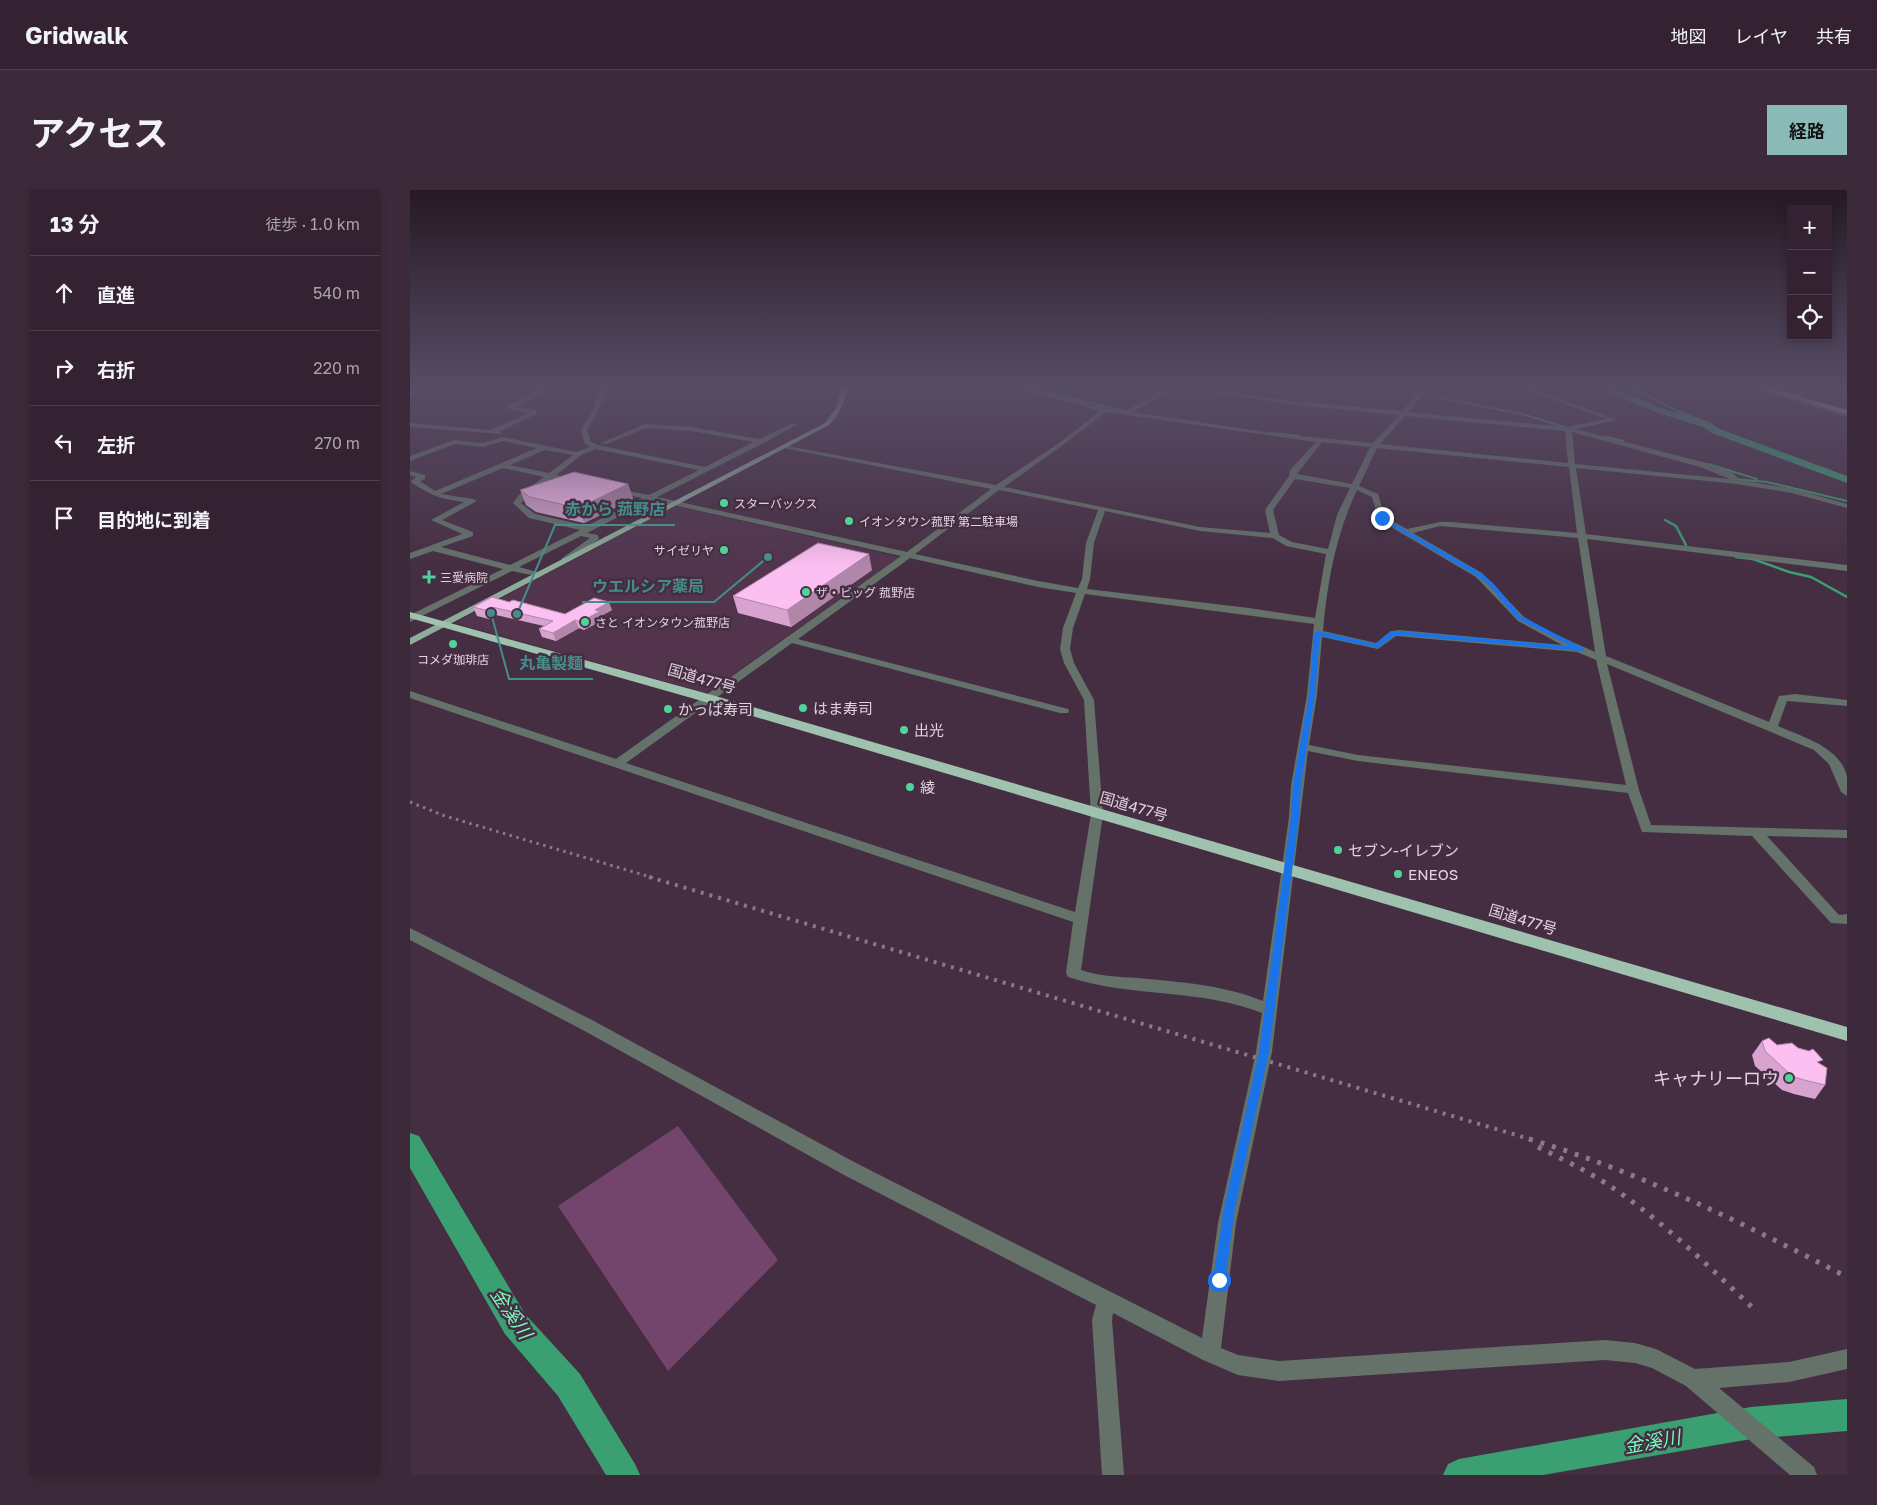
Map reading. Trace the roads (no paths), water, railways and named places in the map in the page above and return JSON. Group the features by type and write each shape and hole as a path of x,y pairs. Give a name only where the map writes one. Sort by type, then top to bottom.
{"highway":[{"name":"国道477号","path":"412,617 445,624 707,698 1847,1034"}],"main road":[{"path":"410,642 780,448"}],"street":[{"path":"410,459 437,448"},
{"path":"434,494 543,448 579,454"},
{"path":"588,529 532,516 517,504 519,499 579,454 594,448"},
{"path":"601,448 706,469"},
{"path":"412,617 749,448"},
{"path":"794,448 998,487 1200,529 1275,536 1289,544 1331,552"},
{"path":"618,764 707,698 907,556 998,487 1055,448"},
{"path":"1275,536 1269,510 1294,472 1315,448"},
{"path":"1210,1353 1227,1223 1264,1052 1297,785 1312,695 1318,628 1331,552 1341,515 1353,486 1373,448"},
{"path":"1404,448 1736,480 1793,491 1847,506"},
{"path":"1571,448 1582,536 1602,658 1633,790 1646,829 1847,834"},
{"path":"1641,448 1703,465 1736,480"},
{"path":"501,465 581,483"},
{"path":"410,473 422,477 415,481 434,494 473,501 435,520 470,534 410,556"},
{"path":"1293,476 1353,486 1376,497 1382,518 1479,575 1491,584 1518,617 1532,625 1602,658 1770,726 1818,748 1830,756 1836,764 1847,792"},
{"path":"606,488 907,556 1082,592 1278,615 1378,646 1394,633 1399,633 1582,649"},
{"path":"1102,508 1090,542 1086,579 1068,628 1065,649 1068,664 1089,700 1097,814 1073,973 1101,980 1208,991 1247,1000 1270,1010"},
{"path":"1404,532 1440,524 1451,524 1582,536 1847,568"},
{"path":"555,566 595,539 579,533"},
{"path":"433,548 538,575"},
{"path":"790,640 1064,711"},
{"path":"410,694 1080,918"},
{"path":"1770,726 1773,725 1783,698 1795,697 1847,703"},
{"path":"1304,747 1358,758 1633,790"},
{"path":"1756,832 1836,920 1847,919"},
{"path":"410,933 426,944 584,1023 710,1094 890,1190 1210,1353 1238,1365 1279,1371 1605,1350 1635,1352 1656,1359 1701,1385 1806,1475"},
{"path":"1107,1300 1102,1320 1113,1475"},
{"path":"1701,1385 1815,1369 1847,1359"}],"waterway":[{"path":"1761,448 1847,480"},
{"path":"1708,464 1757,479"},
{"path":"1735,479 1767,482 1847,501"},
{"path":"1665,520 1676,526 1686,545"},
{"path":"1736,557 1753,559 1789,572 1811,577 1847,597"},
{"name":"金溪川","path":"410,1144 515,1324 569,1385 624,1475"},
{"name":"金溪川","path":"1459,1475 1751,1423 1847,1415"}],"railway":[{"path":"410,802 445,816 654,878"},
{"path":"649,877 1533,1140"},
{"path":"1529,1139 1570,1152 1651,1183 1731,1219 1847,1277"},
{"path":"1538,1147 1599,1179 1641,1208 1756,1311"}],"place":[{"name":"スターバックス","path":"724,503"},
{"name":"イオンタウン菰野 第二駐車場","path":"849,521"},
{"name":"サイゼリヤ","path":"724,550"},
{"name":"ウエルシア薬局","path":"768,557"},
{"name":"三愛病院","path":"429,577"},
{"name":"ザ・ビッグ 菰野店","path":"806,592"},
{"name":"丸亀製麺","path":"491,613"},
{"name":"赤から 菰野店","path":"517,614"},
{"name":"さと イオンタウン菰野店","path":"585,622"},
{"name":"コメダ珈琲店","path":"453,644"},
{"name":"はま寿司","path":"803,708"},
{"name":"かっぱ寿司","path":"668,709"},
{"name":"出光","path":"904,730"},
{"name":"綾","path":"910,787"},
{"name":"セブン-イレブン","path":"1338,850"},
{"name":"ENEOS","path":"1398,874"},
{"name":"キャナリーロウ","path":"1789,1078"}]}
